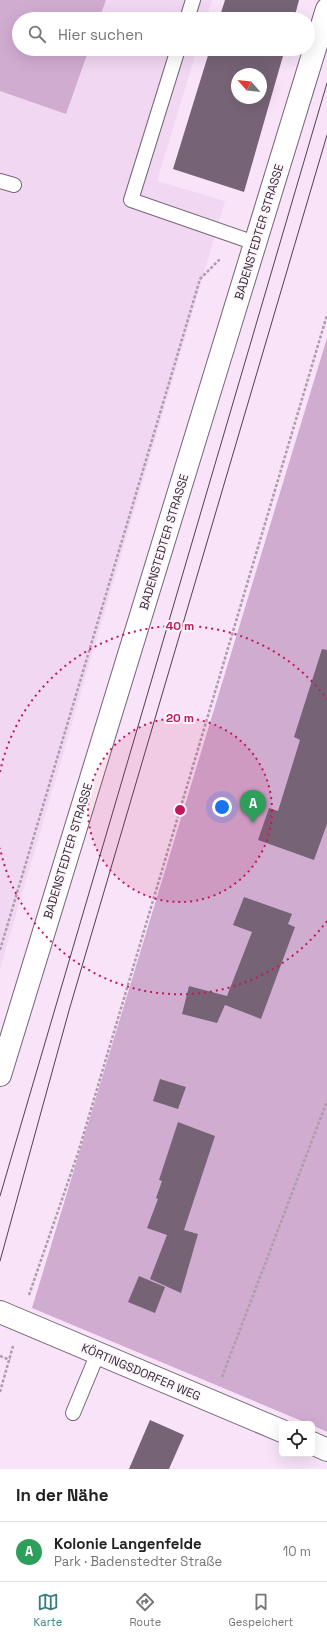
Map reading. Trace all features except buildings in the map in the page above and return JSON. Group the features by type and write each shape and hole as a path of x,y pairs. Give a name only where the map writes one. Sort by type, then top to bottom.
{"street":[{"name":"BADENSTEDTER STRASSE","path":"315,48 327,9"},
{"name":"BADENSTEDTER STRASSE","path":"0,1075 313,56"},
{"name":"KÖRTINGSDORFER WEG","path":"0,1312 279,1430"},
{"path":"315,1444 327,1450"}],"lane":[{"path":"189,12 193,0"},
{"path":"176,56 131,200 255,243"},
{"path":"0,181 14,185"},
{"path":"73,1414 98,1354"}],"path":[{"path":"0,950 200,279 226,252 232,235"},
{"path":"0,1392 21,1320 78,1153 327,316"},
{"path":"212,1402 327,1101"},
{"path":"0,1356 10,1360"}],"shaded area":[{"path":"0,0 212,0 209,12 12,12 12,56 195,56 157,181 225,201 0,969"},
{"path":"0,0 106,0 102,12 12,12 12,56 87,56 66,114 0,91"},
{"path":"327,338 327,1432 315,1426 315,1421 302,1421 32,1308"}],"tram line":[{"path":"0,1196 327,83"},
{"path":"0,1261 70,1007 327,135"}],"place":[{"name":"Kolonie Langenfelde","path":"253,823"}]}
